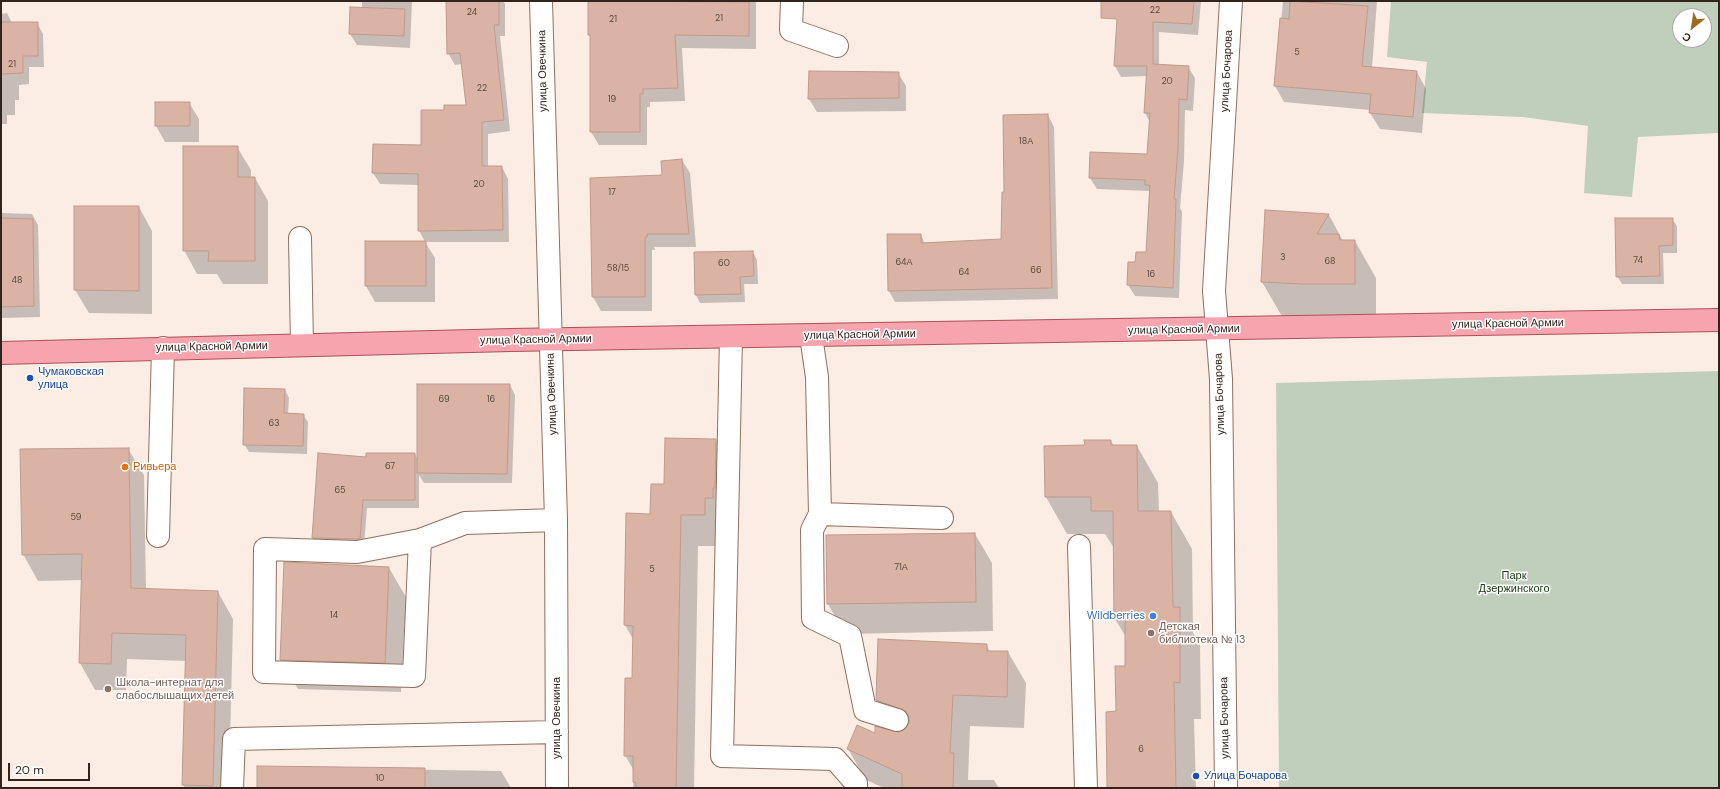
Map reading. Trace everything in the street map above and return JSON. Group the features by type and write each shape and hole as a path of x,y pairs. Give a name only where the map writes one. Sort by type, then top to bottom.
{"main road":[{"name":"улица Красной Армии","path":"1,353 550,339 811,336 1719,320"}],"street":[{"name":"улица Овечкина","path":"541,1 556,520 557,788"},
{"path":"792,1 791,30 837,46"},
{"name":"улица Бочарова","path":"1226,788 1221,379 1214,291 1232,1"},
{"path":"300,238 302,345"},
{"path":"811,336 817,377 820,514 812,530 813,618 850,636 865,710 897,720"},
{"path":"731,337 722,756 835,758 856,783 856,788"},
{"path":"158,536 163,348"},
{"path":"820,514 942,518"},
{"path":"420,540 414,676 264,672 265,549 357,552 420,540 465,523 556,520"},
{"path":"1079,546 1086,788"},
{"path":"232,788 234,738 557,732"}],"green space":[{"path":"1391,1 1719,1 1719,133 1638,137 1632,197 1584,193 1588,126 1523,117 1422,113 1427,62 1387,57"},
{"name":"Парк Дзержинского","path":"1719,371 1719,788 1279,788 1276,383"}],"building":[{"path":"446,1 499,1 499,25 494,25 504,120 482,122 482,166 502,166 503,230 418,231 418,174 372,173 373,144 421,145 421,110 444,110 444,105 466,105 460,53 447,54"},
{"path":"588,1 749,2 749,36 675,35 678,88 643,89 643,94 640,94 640,132 590,132 590,35 588,35"},
{"path":"1101,1 1194,1 1192,24 1153,22 1153,64 1189,66 1187,100 1179,99 1178,149 1174,199 1176,199 1173,288 1127,285 1128,262 1135,262 1136,252 1146,252 1150,185 1145,185 1145,180 1089,178 1090,152 1147,154 1150,113 1144,113 1147,66 1114,66 1117,19 1101,18"},
{"path":"1290,1 1368,6 1362,66 1417,71 1413,117 1369,113 1371,94 1274,86 1280,18 1289,19"},
{"path":"350,7 405,9 404,36 349,34"},
{"path":"1,22 38,22 38,56 23,56 23,73 1,74"},
{"path":"809,71 899,72 899,98 808,99"},
{"path":"155,102 190,102 190,126 155,126"},
{"path":"1048,114 1052,288 888,291 887,234 921,234 921,243 1001,239 1002,192 1004,192 1003,115"},
{"path":"183,146 238,146 238,177 255,177 255,261 208,261 209,251 183,251"},
{"path":"682,159 689,234 647,234 647,237 645,237 645,297 592,297 590,178 662,175 661,161"},
{"path":"74,206 139,206 139,291 74,290"},
{"path":"1265,210 1329,214 1317,234 1339,234 1340,240 1355,240 1355,284 1261,282"},
{"path":"1,218 33,219 34,306 1,307"},
{"path":"1615,218 1673,218 1673,245 1659,246 1660,276 1616,277"},
{"path":"365,241 426,241 426,286 365,286"},
{"path":"753,251 754,276 740,277 741,294 695,295 694,252"},
{"path":"417,384 510,384 507,474 417,473"},
{"path":"244,388 285,389 284,413 304,414 303,446 243,445"},
{"path":"665,438 716,439 715,488 713,488 713,498 705,498 705,515 681,515 676,788 636,788 636,783 633,782 633,756 624,756 625,678 632,678 633,626 624,625 626,513 650,514 651,484 664,484"},
{"path":"1084,440 1111,440 1111,445 1137,445 1138,511 1171,511 1173,607 1180,607 1180,683 1174,682 1176,788 1107,788 1106,712 1116,711 1115,666 1125,666 1125,619 1114,619 1113,511 1091,511 1091,497 1045,497 1044,446 1085,445"},
{"path":"129,448 131,588 218,591 213,786 182,785 186,635 112,633 111,664 79,663 82,554 22,555 20,449"},
{"path":"318,453 366,457 366,453 415,453 415,500 363,500 360,539 312,538"},
{"path":"975,533 976,602 827,604 826,535"},
{"path":"284,562 389,567 385,663 280,660"},
{"path":"878,639 987,644 987,651 1008,651 1007,697 953,695 950,753 954,753 953,788 902,788 902,774 847,749 857,725 875,733 875,726 899,732 905,729 909,723 909,717 906,711 876,700"},
{"path":"257,766 425,768 425,788 257,788"}],"place":[{"name":"Чумаковская улица","path":"30,378"},
{"name":"Ривьера","path":"125,467"},
{"name":"Wildberries","path":"1153,616"},
{"name":"Детская библиотека № 13","path":"1151,633"},
{"name":"Школа-интернат для слабослышащих детей","path":"108,689"},
{"name":"Улица Бочарова","path":"1196,776"}]}
